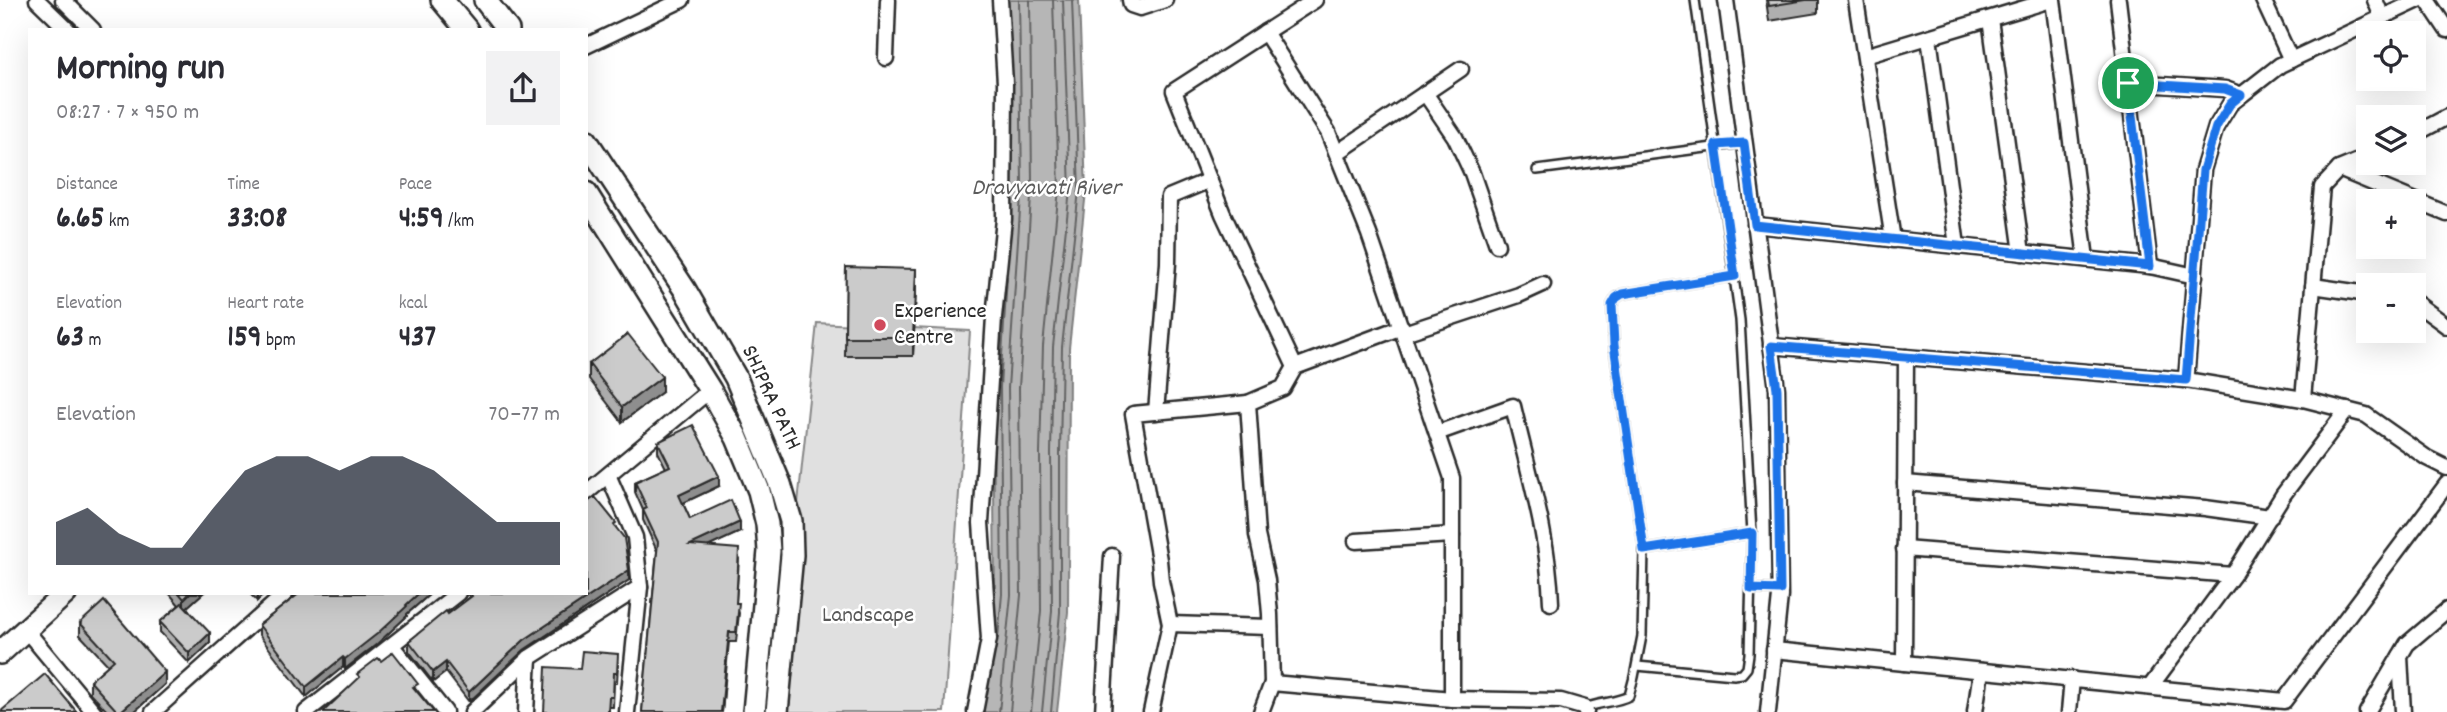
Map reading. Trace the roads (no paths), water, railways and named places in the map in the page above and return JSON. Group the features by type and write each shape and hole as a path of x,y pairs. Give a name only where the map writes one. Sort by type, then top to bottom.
{"street":[{"path":"37,0 66,28"},
{"path":"63,0 91,28"},
{"path":"442,0 465,28"},
{"path":"485,0 506,28"},
{"path":"588,45 682,0"},
{"path":"886,58 888,0"},
{"path":"975,712 989,639 981,523 994,317 1004,219 1005,83 1000,0"},
{"path":"1130,0 1131,5 1140,8 1165,0"},
{"path":"1295,367 1210,180 1174,91 1315,0"},
{"path":"1726,0 1777,389 1780,590 1768,712"},
{"path":"1856,0 1893,240"},
{"path":"1865,56 2052,0 2087,259"},
{"path":"2119,0 2150,266"},
{"path":"2263,0 2291,60"},
{"path":"2375,0 2382,17"},
{"path":"2186,380 2203,170 2216,127 2230,104 2280,65 2420,0"},
{"path":"2427,0 2447,30"},
{"path":"1990,19 2022,253"},
{"path":"1265,32 1328,132 1337,153 1403,330 1451,478 1452,699"},
{"path":"1929,37 1957,246"},
{"path":"1337,153 1461,69"},
{"path":"2128,83 2225,89 2241,95"},
{"path":"1425,93 1455,137 1472,173 1497,245"},
{"path":"2426,128 2447,117"},
{"name":"SHIPRA PATH","path":"588,143 685,290 729,367 758,428 780,484 791,521 792,555 777,712"},
{"path":"2303,398 2322,187 2339,169 2356,162"},
{"path":"2339,169 2447,214"},
{"path":"1156,412 1168,262 1168,197 1210,180"},
{"name":"SHIPRA PATH","path":"588,196 710,390 737,438 760,491 769,551 754,712"},
{"path":"1755,225 2150,266 2195,275"},
{"path":"1151,712 1170,624 1133,414 1248,403 1283,388 1295,367 1543,284"},
{"path":"2313,286 2356,292"},
{"path":"2426,311 2447,326"},
{"path":"1771,346 2186,380 2303,398 2365,415 2427,458 2447,468"},
{"path":"1904,663 1906,357"},
{"path":"588,492 710,390"},
{"path":"1248,403 1257,535 1267,579 1270,627 1272,683 1261,712"},
{"path":"1437,433 1513,406 1539,518 1550,578 1551,603"},
{"path":"2150,687 2233,575 2270,517 2347,410"},
{"path":"608,477 635,537 640,587 627,712"},
{"path":"1905,483 2205,508 2270,517"},
{"path":"1774,650 2284,701 2447,484"},
{"path":"1356,541 1451,535"},
{"path":"1904,549 2233,575"},
{"path":"1102,712 1112,556"},
{"path":"472,712 529,658 640,587"},
{"path":"0,653 64,595"},
{"path":"153,712 284,595"},
{"path":"306,712 456,595"},
{"path":"2367,712 2407,644 2447,610"},
{"path":"1170,624 1270,627"},
{"path":"26,630 94,712"},
{"path":"392,646 445,712"},
{"path":"2400,656 2403,712"},
{"path":"526,712 529,658"},
{"path":"1975,712 1981,671"},
{"path":"2069,712 2072,680"},
{"path":"1272,683 1452,699 1561,701 1586,710"}],"lane":[{"path":"1637,666 1742,674 1747,668 1749,654 1752,533 1744,369 1735,276 1695,0"},
{"path":"1537,170 1744,143"},
{"path":"1586,710 1598,703 1629,696 1642,636 1644,550 1614,345 1612,305 1622,294 1735,276"},
{"path":"1644,550 1752,533"},
{"path":"1751,589 1780,590"}],"water":[{"name":"Dravyavati River","path":"1003,0 1079,0 1086,191 1069,348 1068,612 1057,712 983,712 995,594 993,387"}],"place":[{"name":"Experience Centre","path":"880,325"}],"park label":[{"name":"Landscape","path":"868,616"}]}
